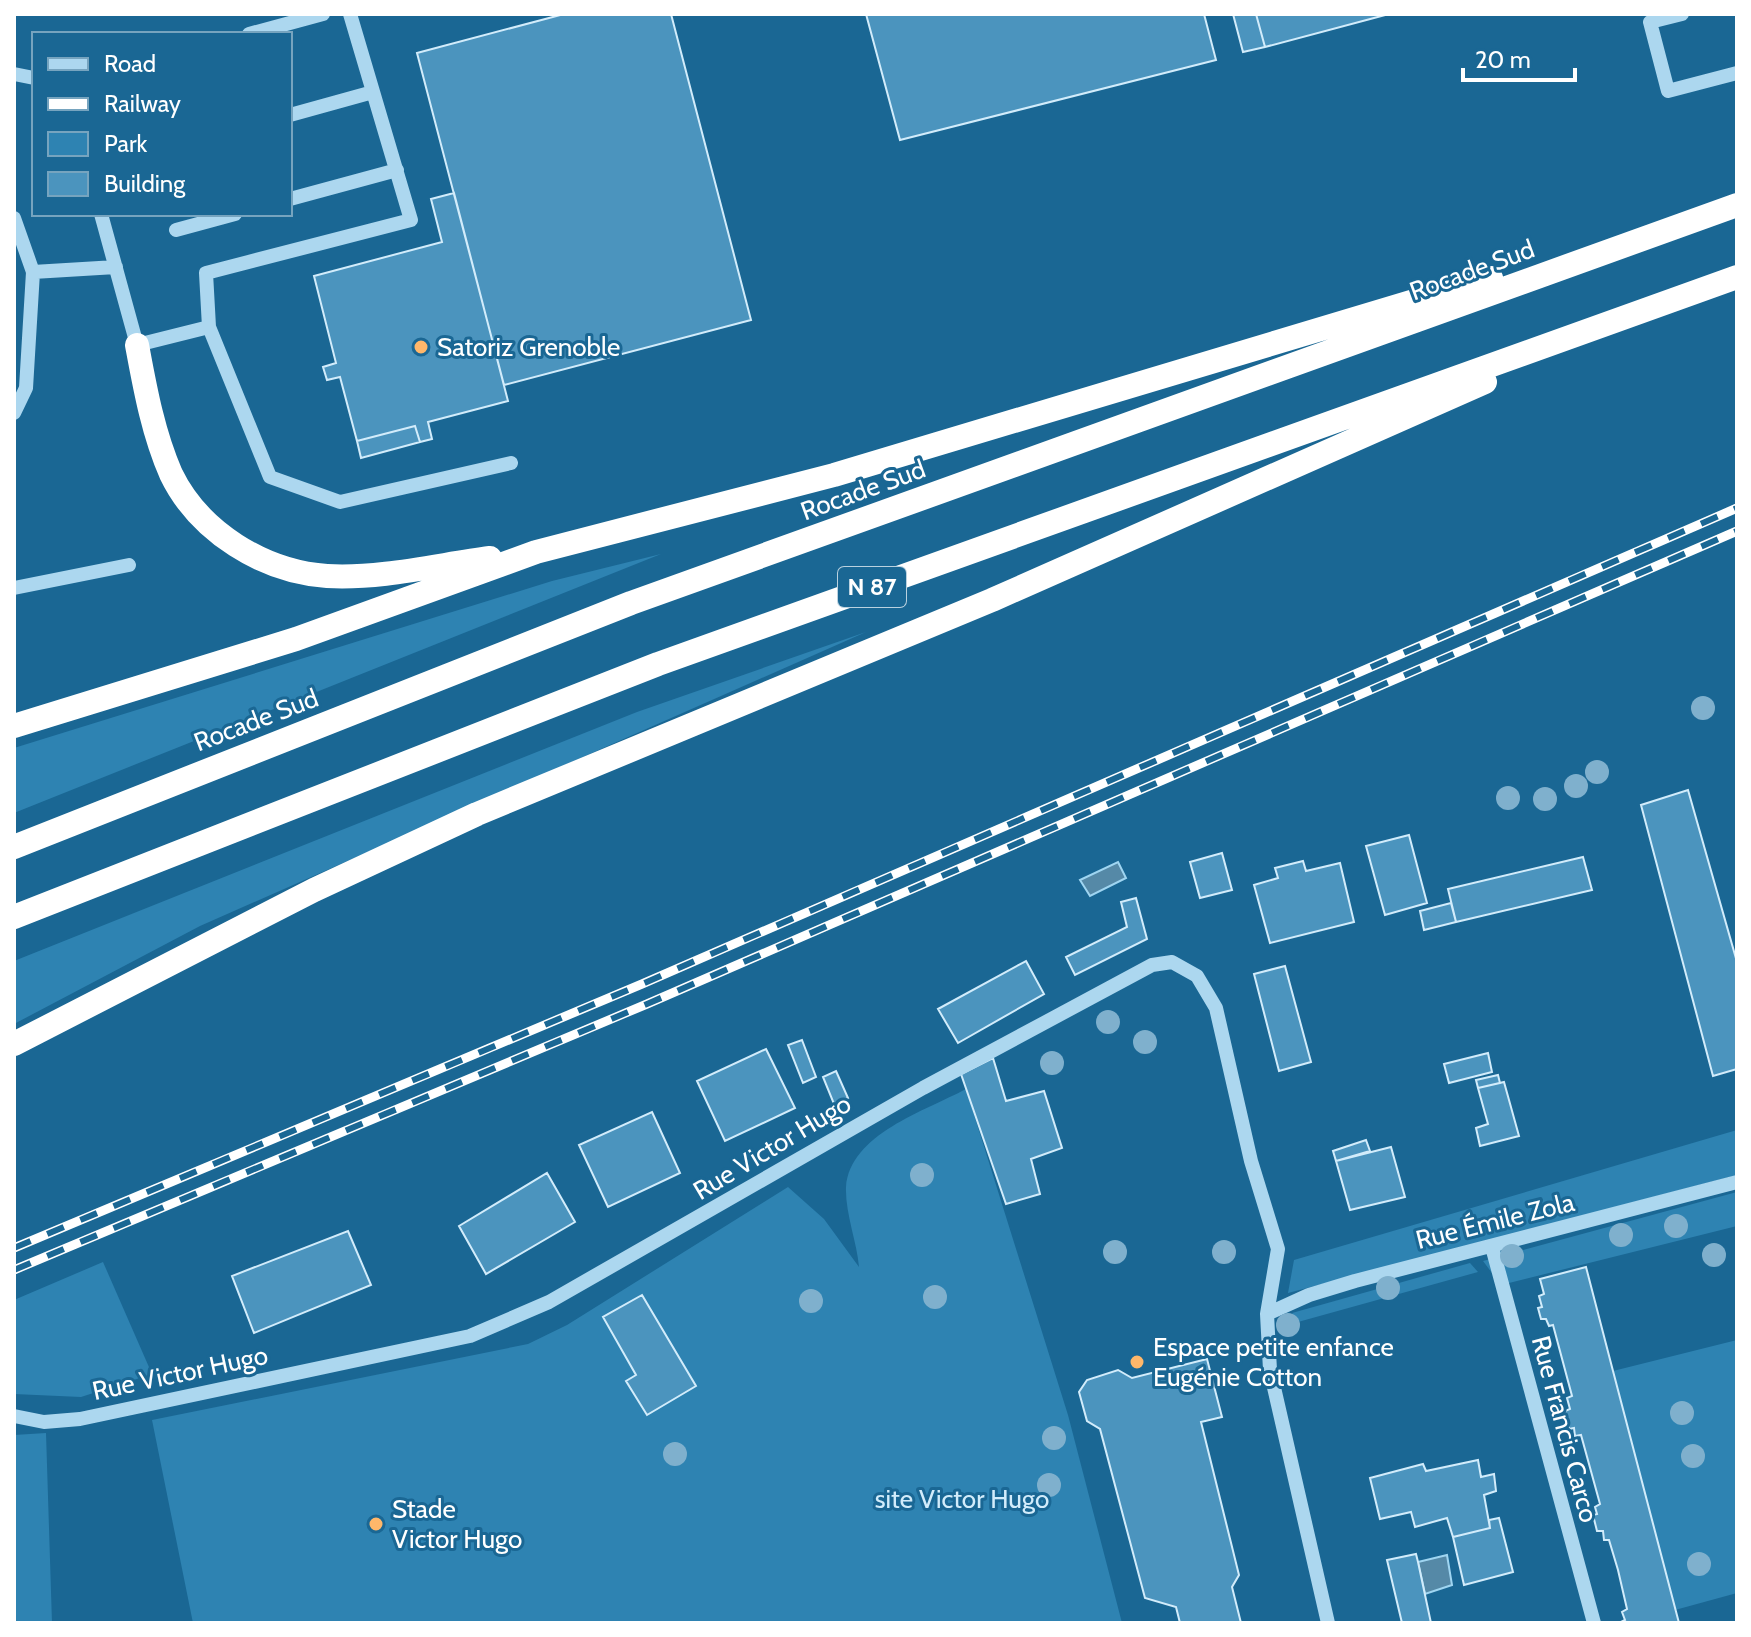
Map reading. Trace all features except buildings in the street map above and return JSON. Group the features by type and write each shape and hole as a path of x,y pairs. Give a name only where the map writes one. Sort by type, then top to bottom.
{"highway":[{"path":"14,726 296,639 536,552 834,475 1240,350 1726,208"},
{"name":"Rocade Sud","path":"14,847 631,603 1726,208"},
{"name":"N 87","path":"14,917 658,664 1737,277"},
{"path":"14,1044 314,890 477,814 992,600 1670,301"},
{"path":"137,345 149,406 172,476 216,529 264,561 298,573 368,575 536,552"}],"street":[{"path":"256,32 323,14"},
{"path":"350,14 411,220 206,273 209,327 270,477 340,502 511,463"},
{"path":"1682,14 1650,22 1668,91 1737,73"},
{"path":"292,114 373,92"},
{"path":"292,198 397,170"},
{"path":"102,216 137,345 209,327"},
{"path":"176,230 228,216"},
{"path":"14,218 33,272 26,388 14,413"},
{"path":"33,272 116,267"},
{"path":"14,588 129,565"},
{"name":"Rue Victor Hugo","path":"14,1416 44,1422 80,1419 470,1336 549,1302 923,1088 1152,965 1172,962 1197,976 1216,1008 1251,1161 1278,1249 1267,1314 1270,1370 1328,1623"},
{"name":"Rue Émile Zola","path":"1267,1314 1309,1295 1355,1281 1737,1182"},
{"name":"Rue Francis Carco","path":"1492,1247 1594,1623"}],"green space":[{"path":"661,554 14,813 14,748 552,581"},
{"path":"866,632 200,926 14,1024 14,961 637,712"},
{"name":"site Victor Hugo","path":"966,1089 1068,1415 1122,1623 193,1623 152,1420 528,1344 567,1325 788,1187 824,1219 859,1267 846,1197 851,1168 861,1152 892,1126"},
{"path":"1737,1130 1737,1175 1288,1293 1294,1260"},
{"path":"1737,1192 1737,1226 1501,1285 1483,1261"},
{"path":"103,1262 152,1374 81,1397 14,1394 14,1300"},
{"path":"1470,1263 1478,1272 1298,1322 1292,1313"},
{"path":"1737,1340 1737,1593 1675,1610 1613,1371"},
{"path":"46,1433 52,1623 14,1623 14,1435"}],"shaded area":[{"path":"1118,862 1126,878 1090,896 1080,880"},
{"path":"1447,1555 1452,1585 1425,1594 1418,1562"}],"railway":[{"path":"14,1248 642,984 1737,508"},
{"path":"14,1270 647,1004 1737,531"}],"place":[{"name":"Satoriz Grenoble","path":"421,347"},
{"name":"Espace petite enfance Eugénie Cotton","path":"1137,1362"},
{"name":"Stade Victor Hugo","path":"376,1524"}]}
